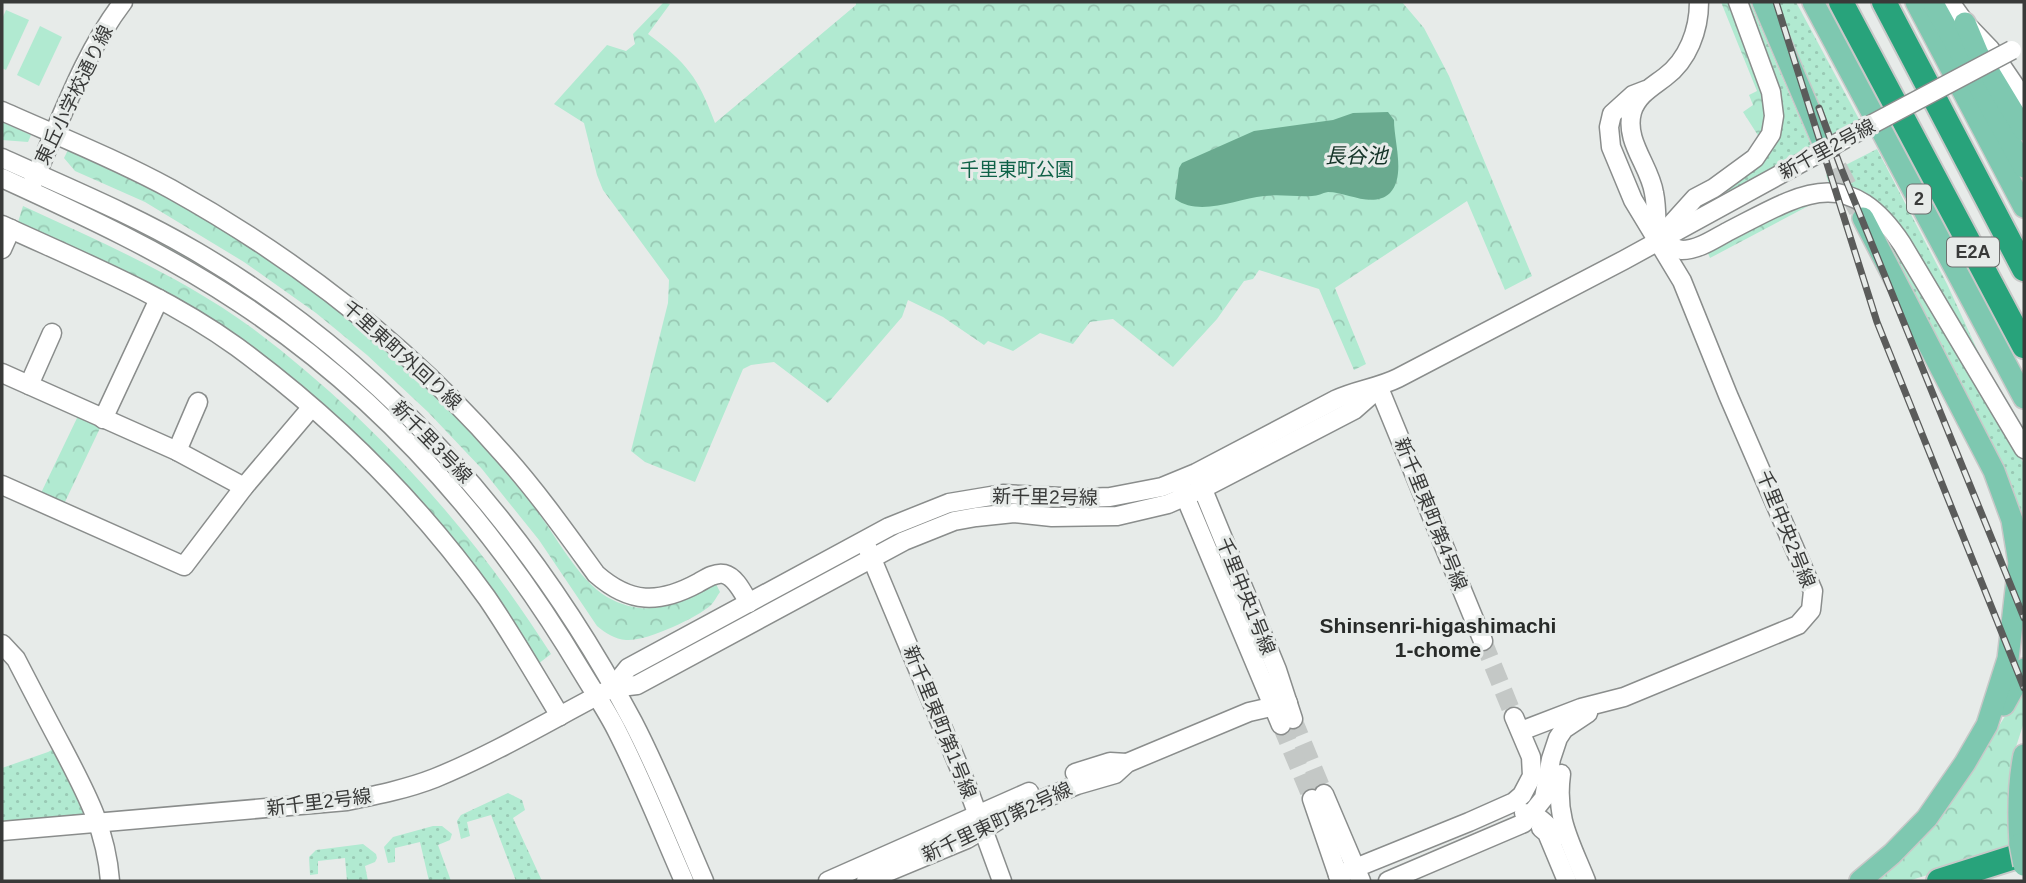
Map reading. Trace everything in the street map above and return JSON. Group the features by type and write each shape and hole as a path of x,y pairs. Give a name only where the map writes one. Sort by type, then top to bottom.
{"highway":[{"name":"E2A","path":"1841,2 2024,346"},
{"name":"E2A","path":"1884,2 2024,269"},
{"path":"1939,881 2022,849"}],"main road":[{"path":"1763,2 1822,140"},
{"name":"2","path":"1812,2 2024,398"},
{"path":"1916,2 2024,207"},
{"path":"1932,2 2024,167"},
{"path":"1965,23 1978,54 2024,130"},
{"path":"1860,881 1892,854 1927,818 1965,763 1987,725 2002,682 2011,644 2019,563 2012,520 1994,471 1863,218"},
{"path":"1987,725 1998,716 2024,669"},
{"path":"2024,755 2018,819 2024,865"}],"street":[{"name":"東丘小学校通り線","path":"29,190 53,133 98,42 123,2"},
{"path":"1657,240 1654,191 1631,128 1634,107 1646,90 1670,73 1686,54 1697,24 1699,2"},
{"name":"新千里2号線","path":"1657,240 1695,198 1714,188 1755,158 1770,135 1774,116 1771,92 1738,2"},
{"path":"1950,2 1965,23 1990,49 2024,99"},
{"name":"新千里2号線","path":"604,692 638,685 904,541 941,526 975,517 1014,513 1052,517 1117,516 1157,507 1182,489 1354,410 1379,388 2018,47"},
{"name":"千里東町外回り線","path":"2,111 70,139 191,201 257,240 350,307 394,344 478,426 536,494 596,574 608,584 626,594 642,598 656,597 671,595 709,576 722,573 732,578 749,603"},
{"name":"新千里3号線","path":"2,158 121,211 254,288 365,376 433,441 504,522 593,651 604,692 628,755 684,881"},
{"name":"新千里3号線","path":"2,178 159,254 240,303 297,343 350,387 421,454 485,529 604,692 633,723 704,881"},
{"name":"新千里2号線","path":"1657,240 1681,250 1699,246 1802,195 1827,192 1861,201 1881,216 1896,234 2024,449"},
{"path":"2,249 6,227 159,299 236,346 335,427 432,527 487,600 560,716"},
{"name":"千里中央2号線","path":"1517,724 1624,697 1798,625 1811,610 1813,591 1728,396 1682,281 1657,240"},
{"path":"103,419 159,299"},
{"path":"29,385 52,333"},
{"path":"2,373 177,451 244,487"},
{"name":"新千里東町第4号線","path":"1379,388 1483,641"},
{"path":"177,451 198,402"},
{"path":"2,485 184,566 244,487 311,408"},
{"name":"千里中央1号線","path":"1199,481 1277,670 1284,713"},
{"name":"新千里2号線","path":"2,831 347,801 388,793 458,768 560,716 604,692 628,668 898,523 949,503 1003,494 1110,498 1182,489"},
{"name":"千里中央1号線","path":"1182,489 1284,713"},
{"name":"新千里東町第1号線","path":"828,881 979,823 969,792 864,541"},
{"path":"2,644 16,659 89,799 107,850 110,881"},
{"path":"1586,881 1559,810 1558,792 1564,750 1576,733 1600,719 1624,697"},
{"name":"千里中央2号線","path":"1529,819 1544,798 1558,738 1564,729 1603,703"},
{"name":"新千里東町第2号線","path":"866,881 967,839 979,823 1072,775 1110,762 1126,763 1249,712 1284,713"},
{"path":"1517,724 1545,750 1550,767 1549,802 1559,830 1558,836"},
{"path":"1358,875 1318,797 1339,878 1358,875 1514,802 1522,795 1532,776 1531,757 1517,724"},
{"path":"1469,822 1493,821 1517,813 1529,819 1547,833 1567,881"},
{"path":"1388,881 1529,819 1543,820 1558,836 1576,881"},
{"path":"979,823 1002,881"}],"green space":[{"name":"千里東町公園","path":"664,2 670,4 648,34 690,72 715,123 856,5 856,2 1402,2 1424,28 1449,76 1532,276 1505,290 1467,201 1335,288 1366,364 1354,370 1319,289 1259,270 1253,279 1244,281 1217,319 1173,367 1113,319 1090,322 1073,344 1040,333 1013,351 988,341 984,345 943,317 908,300 902,317 828,403 774,362 751,365 743,369 695,482 645,462 631,451 668,303 669,280 603,190 584,123 554,104 607,45 626,51 635,44 633,34"},
{"path":"1721,2 1731,2 1757,70 1764,106 1759,137 1743,112 1753,105 1749,95 1757,91"},
{"path":"1745,2 1750,2 1812,147 1727,192 1727,188 1762,162 1782,111 1780,97"},
{"path":"1771,2 1796,2 1860,121 1830,138"},
{"path":"6,10 29,20 6,70 2,68 2,19"},
{"path":"40,26 62,37 39,86 17,75"},
{"path":"2,122 31,135 28,142 2,140"},
{"path":"1877,149 1947,284 1981,358 1977,359 1900,226 1869,198 1829,184 1826,175"},
{"path":"68,150 162,195 227,231 296,278 363,330 425,386 475,437 534,507 586,580 607,597 636,607 663,607 716,584 720,592 711,605 683,622 635,640 614,637 603,631 539,540 482,469 428,412 367,355 316,313 244,262 145,202 75,171 64,158"},
{"path":"67,196 183,255 238,289 342,366 391,409 437,455 480,504 537,581 533,581 454,480 368,394 66,198"},
{"path":"1809,200 1812,204 1710,258 1707,251"},
{"path":"23,206 140,261 198,292 252,328 296,363 338,399 417,477 487,563 551,654 538,664 480,577 213,323 133,275 18,222"},
{"path":"1877,222 1886,232 2024,464 2024,563 1888,253"},
{"path":"78,416 101,426 64,504 41,493"},
{"path":"1014,501 1116,505 1139,503 1102,510 1014,505 900,534 951,511"},
{"path":"835,565 837,569 684,650 684,647"},
{"path":"2024,686 2024,722 2009,782 2009,826 2013,849 1908,881 1877,881 1910,850 1950,804"},
{"path":"61,745 99,823 2,831 2,768"},
{"path":"508,793 522,800 525,810 513,818 542,881 516,881 491,815 467,822 470,836 461,839 457,821 461,815"},
{"path":"442,826 452,834 450,840 438,845 451,881 429,881 420,842 395,848 395,862 388,863 384,847 393,837"},
{"path":"363,844 376,854 377,858 375,862 365,866 368,881 347,881 345,858 318,861 318,874 310,875 309,857 316,850"}],"water":[{"name":"長谷池","path":"1388,112 1394,120 1398,168 1395,186 1383,198 1368,200 1328,192 1314,196 1264,196 1207,207 1196,207 1175,199 1182,163 1254,131 1333,120 1353,113"}],"tunnel":[{"path":"1822,140 1859,210"},
{"path":"1483,641 1514,717"},
{"path":"1293,719 1324,794"},
{"path":"1281,725 1312,799"}],"railway":[{"path":"1776,2 1877,322 2024,688"},
{"path":"1819,108 2024,618"}],"district":[{"name":"Shinsenri-higashimachi 1-chome","path":"1438,637"}]}
